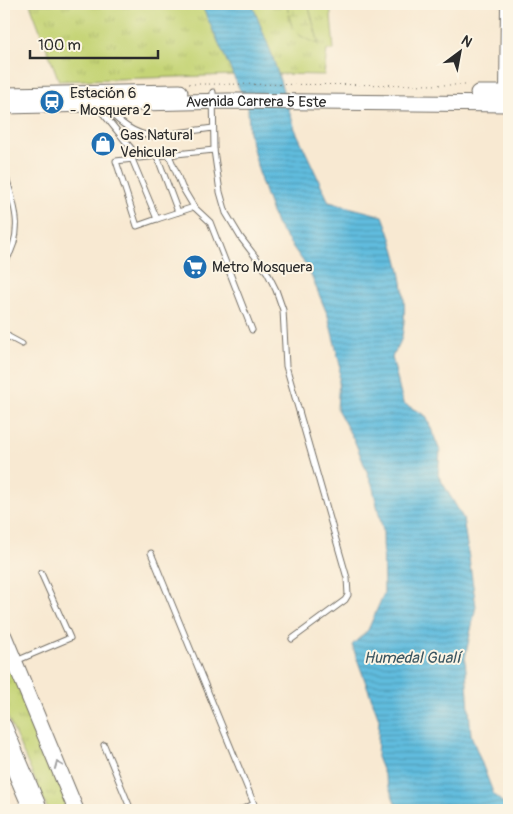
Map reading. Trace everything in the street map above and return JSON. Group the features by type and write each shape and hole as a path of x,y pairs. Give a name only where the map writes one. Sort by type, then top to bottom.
{"main road":[{"name":"Avenida Carrera 5 Este","path":"4,106 99,104 213,97 229,92 508,94"},
{"name":"Avenida Carrera 5 Este","path":"4,95 213,97"},
{"path":"4,636 76,810"},
{"path":"4,726 40,810"}],"street":[{"path":"506,4 508,94"},
{"path":"4,752 8,772 29,810"}],"lane":[{"path":"213,97 216,172 226,213 266,272 276,290 283,310 286,366 347,578 348,595 345,600 292,639"},
{"path":"99,104 131,130 143,135 153,136"},
{"path":"99,104 138,158"},
{"path":"169,134 213,128"},
{"path":"194,207 136,226 116,161 214,150"},
{"path":"169,155 182,187 194,207 210,222 252,330"},
{"path":"157,156 178,212"},
{"path":"132,159 157,219"},
{"path":"4,171 14,204 17,233 4,263"},
{"path":"4,332 22,344"},
{"path":"151,553 256,810"},
{"path":"15,661 70,638 40,573"},
{"path":"104,744 131,810"},
{"path":"241,810 254,804"}],"path":[{"path":"229,92 294,93 476,86"}],"green space":[{"path":"30,4 201,4 234,75 59,81"},
{"path":"252,4 330,4 334,50 327,50 324,75 278,74"},
{"path":"287,4 308,4 319,44 304,38 295,30 290,20"},
{"path":"4,650 72,810 48,810 4,709"}],"water":[{"name":"Humedal Gualí","path":"201,4 252,4 272,55 295,129 329,202 383,216 401,275 403,291 404,321 402,336 392,357 403,403 426,416 440,451 438,475 463,518 476,606 465,658 471,735 494,795 509,810 398,810 377,757 379,719 352,645 368,630 384,593 383,531 372,484 355,442 337,409 340,365 328,316 308,268 276,224 261,181 249,132 248,108"}],"place":[{"name":"Estación 6 - Mosquera 2","path":"52,102"},
{"name":"Gas Natural Vehicular","path":"103,144"},
{"name":"Metro Mosquera","path":"195,267"}]}
